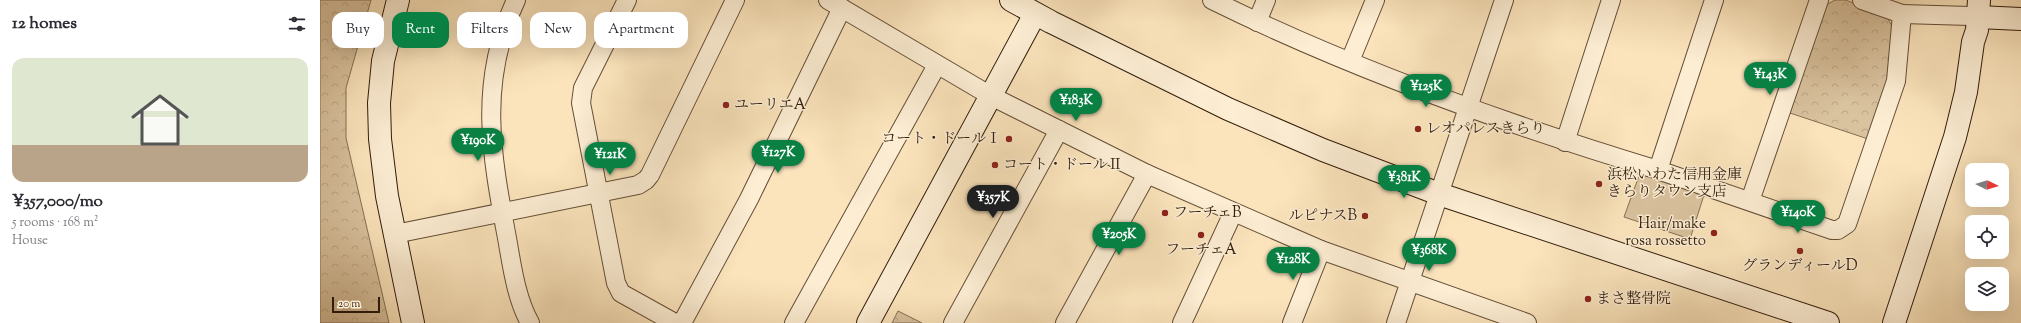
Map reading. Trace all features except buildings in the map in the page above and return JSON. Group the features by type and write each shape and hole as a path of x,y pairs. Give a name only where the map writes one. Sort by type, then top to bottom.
{"street":[{"path":"398,0 383,61 379,103 380,139 387,196 408,306 413,323"},
{"path":"516,0 496,59 491,96 491,146 502,213 518,291 530,323"},
{"path":"627,0 582,93 581,103 618,288 629,298 675,323"},
{"path":"395,234 599,194 638,185 646,180 735,0"},
{"path":"1011,0 1034,14 1228,109 1324,150 1439,194 1828,323"},
{"path":"1212,0 1257,22 1468,109 1565,142 1658,170 1832,230 1838,230 1847,224 1896,81 1902,14"},
{"path":"1257,22 1266,0"},
{"path":"1350,61 1375,0"},
{"path":"1396,323 1504,0"},
{"path":"1565,142 1610,0"},
{"path":"1658,170 1714,0"},
{"path":"1750,201 1819,0"},
{"path":"1862,0 1902,14 1974,8 2021,19"},
{"path":"682,323 749,199 835,4 991,96 1147,174 1233,213 1322,250 1410,281 1506,320 1527,323"},
{"path":"1894,323 1955,137 1966,92 1973,42 1977,30 1974,8"},
{"path":"868,323 1034,14"},
{"path":"794,323 937,65"},
{"path":"953,323 1059,130"},
{"path":"1064,323 1147,174"},
{"path":"1182,323 1233,213"},
{"path":"1292,323 1322,250"}],"green space":[{"path":"320,0 371,0 368,12 332,12 332,48 357,48 346,88 346,138 389,323 320,323"},
{"path":"1835,0 1845,0 1885,14 1892,26 1888,78 1868,139 1790,113 1826,5"},
{"path":"1640,173 1704,195 1690,239 1624,217"},
{"path":"898,311 922,323 892,323"}],"place":[{"name":"ユーリエA","path":"726,105"},
{"name":"レオパレスきらり","path":"1418,129"},
{"name":"コート・ドールⅠ","path":"1009,139"},
{"name":"コート・ドールⅡ","path":"995,165"},
{"name":"浜松いわた信用金庫 きらりタウン支店","path":"1599,184"},
{"name":"フーチェB","path":"1165,213"},
{"name":"ルピナスB","path":"1365,216"},
{"name":"Hair/make rosa rossetto","path":"1714,233"},
{"name":"フーチェA","path":"1201,235"},
{"name":"グランディールD","path":"1800,251"},
{"name":"まさ整骨院","path":"1588,299"}]}
